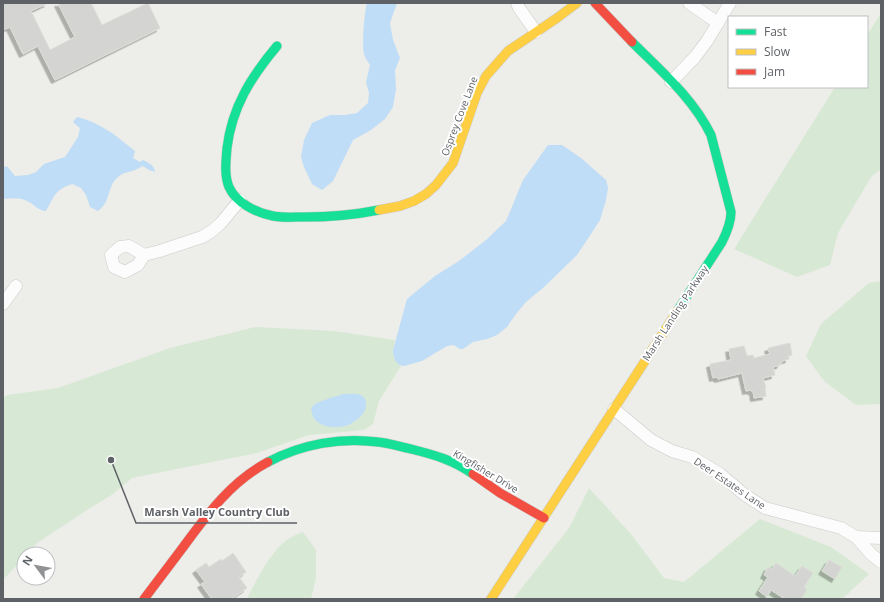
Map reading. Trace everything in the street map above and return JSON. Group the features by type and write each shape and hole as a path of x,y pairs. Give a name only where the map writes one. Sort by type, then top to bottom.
{"street":[{"path":"518,3 519,8 536,32"},
{"name":"Osprey Cove Lane","path":"277,46 253,77 234,116 229,134 226,165 226,179 232,194 247,205 263,213 274,216 336,216 365,213 402,206 427,193 440,181 453,162 477,93 490,71 508,51 577,3"},
{"path":"595,3 671,82 707,42 730,3"},
{"path":"689,3 718,23"},
{"name":"Marsh Landing Parkway","path":"491,599 722,242 728,230 731,220 731,212 711,135 694,107 671,82"},
{"path":"144,255 202,237 221,223 240,200"},
{"path":"3,304 16,286"},
{"name":"Deer Estates Lane","path":"614,409 651,440 672,451 692,457 720,474 744,495 765,508 841,528 856,537 871,554 881,562"},
{"name":"Kingfisher Drive","path":"144,599 214,506 230,489 265,463 285,454 326,443 369,441 391,444 425,452 459,466 487,485 544,518"},
{"name":"Deer Estates Lane","path":"856,537 881,538"}],"green space":[{"path":"881,13 881,169 871,177 838,233 830,265 797,277 734,249 834,88 868,88 868,33"},
{"path":"881,281 881,404 856,405 824,381 806,356 821,324 869,283"},
{"path":"255,327 334,331 395,340 394,354 396,360 401,366 379,401 373,424 364,430 309,435 257,453 132,478 113,494 34,546 16,546 16,566 3,580 3,398 7,395 58,388 170,348"},
{"path":"589,488 631,534 664,578 684,582 760,519 831,547 869,574 842,599 513,599 569,528"},
{"path":"303,532 316,550 316,578 311,599 247,599 264,566 275,551 288,539"}],"water":[{"path":"367,3 397,3 390,23 393,40 400,58 395,70 396,89 393,107 385,119 371,130 353,140 333,181 322,190 312,184 304,167 301,157 304,140 312,123 330,115 357,113 368,103 369,93 366,82 370,65 364,54 363,43"},
{"path":"77,117 112,133 135,151 133,158 140,162 143,160 149,163 154,168 155,172 143,166 121,175 114,182 105,203 98,211 90,207 86,195 81,188 72,184 58,191 53,197 46,211 37,208 23,199 3,199 3,166 8,167 15,176 28,175 36,172 44,164 65,157 78,137 80,128 73,122"},
{"path":"548,145 562,145 581,158 606,180 608,188 600,220 577,255 526,302 507,327 497,335 473,342 463,349 453,345 447,346 422,361 401,366 394,358 393,350 407,299 435,276 459,261 486,240 506,221 523,180"},
{"path":"343,394 357,394 365,399 365,411 355,421 343,426 332,427 321,424 314,418 311,409 314,405"}],"building":[{"path":"3,3 48,3 31,11 50,50 75,37 58,3 91,3 102,25 148,3 160,28 55,80 38,46 23,54 10,27 3,30"},
{"path":"790,343 792,355 788,356 789,359 782,361 780,365 773,367 775,375 763,378 766,388 766,396 754,398 753,391 746,391 742,373 718,379 716,377 713,378 710,364 731,360 729,349 744,346 747,356 753,355 754,358 770,354 768,348"},
{"path":"233,553 246,572 239,577 247,588 231,599 211,598 201,584 205,582 196,570 206,563 209,567 221,559 222,561"},
{"path":"829,560 842,567 835,579 822,571"},
{"path":"776,563 795,576 802,566 813,573 804,587 807,590 801,599 785,599 771,590 767,597 759,591 768,577 764,575 768,567 772,569"}],"traffic: fast":[{"path":"632,42 686,97 704,122 711,135 731,212 728,227 722,242 678,310"},
{"path":"277,46 251,81 233,119 227,148 226,168 226,178 232,193 254,210 277,217 332,216 379,210"},
{"path":"268,462 308,446 350,440 386,443 411,449 451,462 473,474"}],"traffic: slow":[{"path":"379,210 400,206 414,201 426,194 436,185 453,163 477,93 486,76 508,51 577,3"},
{"path":"491,599 678,310"}],"traffic: jam":[{"path":"595,3 632,42"},
{"path":"144,599 209,512 242,479 268,462"},
{"path":"473,474 500,493 544,518"}],"place":[{"name":"Marsh Valley Country Club","path":"111,460"}]}
